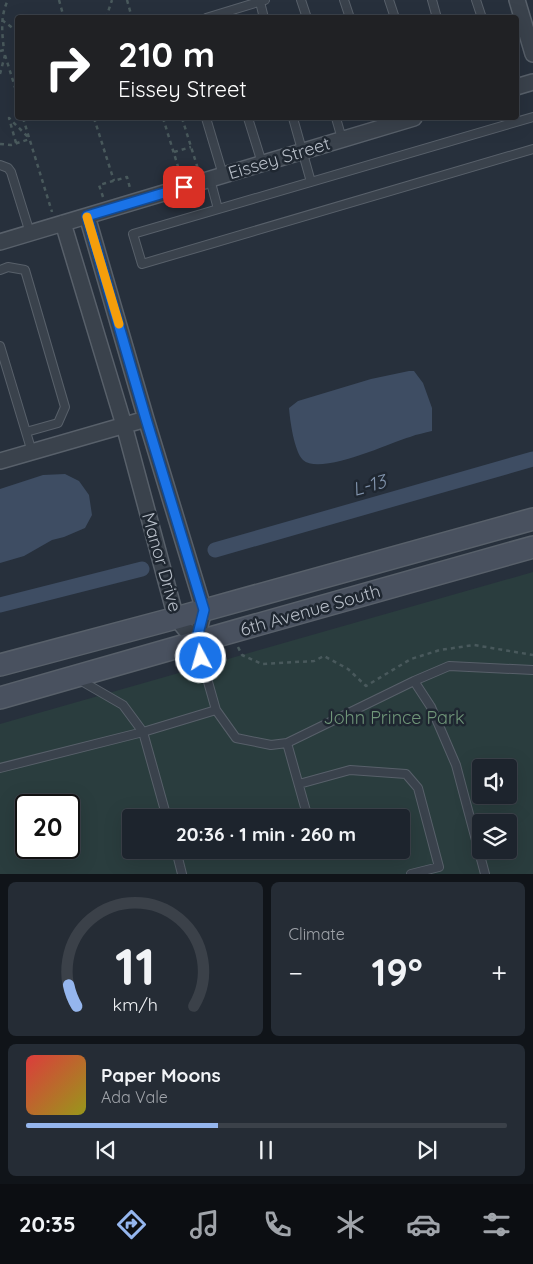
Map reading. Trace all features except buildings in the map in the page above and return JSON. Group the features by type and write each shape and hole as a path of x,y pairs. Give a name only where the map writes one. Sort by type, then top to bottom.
{"street":[{"path":"517,0 533,54"},
{"path":"519,86 533,82"},
{"name":"Eissey Street","path":"0,242 30,233 58,218 87,216 210,175 262,163 342,139 381,122 398,120"},
{"name":"Manor Drive","path":"87,216 204,610 196,642"},
{"name":"Manor Drive","path":"58,218 124,425 176,618 196,642"},
{"path":"0,461 146,419"},
{"name":"6th Avenue South","path":"0,665 533,519"},
{"name":"6th Avenue South","path":"0,698 533,547"}],"lane":[{"path":"301,0 305,15"},
{"path":"344,0 349,15"},
{"path":"389,0 394,15"},
{"path":"432,0 437,15"},
{"path":"476,0 481,15"},
{"path":"220,15 262,1 264,15"},
{"path":"533,117 133,234 142,264 533,149"},
{"path":"206,120 210,175 218,209"},
{"path":"249,120 262,163"},
{"path":"294,120 310,182"},
{"path":"337,120 342,139"},
{"path":"0,165 8,168 11,172 30,233"},
{"path":"0,270 8,267 25,270 65,407 58,423 26,432"},
{"path":"0,346 32,452"},
{"path":"196,642 216,710 236,738 271,745 288,743 414,681 449,666 533,670"},
{"path":"75,676 123,705 143,732 164,809"},
{"path":"414,681 431,707 456,765 486,874"},
{"path":"0,768 143,732 216,710"},
{"path":"288,743 306,809"},
{"path":"299,784 350,770 406,774 418,788 439,867 411,874"},
{"path":"178,859 182,874"}],"path":[{"path":"2,50 2,20 8,0"},
{"path":"59,0 63,15"},
{"path":"107,15 112,0"},
{"path":"127,1 131,15"},
{"path":"2,20 15,30"},
{"path":"0,37 2,50 15,88"},
{"path":"0,74 5,55"},
{"path":"16,143 9,118 30,139"},
{"path":"25,120 58,218"},
{"path":"95,120 114,181"},
{"path":"164,120 181,175"},
{"path":"183,120 191,147 210,175"},
{"path":"0,144 11,145 30,139"},
{"path":"174,152 191,147"},
{"path":"103,198 100,185 127,177 131,190"},
{"path":"238,646 242,655 262,664 314,661 324,656 348,669 366,686 411,659 440,650 474,645 533,655"}],"green space":[{"name":"John Prince Park","path":"533,572 533,874 0,874 0,724"}],"water":[{"path":"414,371 423,383 432,408 432,431 339,461 312,464 303,460 295,443 289,408 298,401 371,379"},
{"path":"65,474 79,481 89,495 92,515 85,528 52,540 24,556 0,563 0,489 43,475"}],"waterway":[{"name":"L-13","path":"215,550 533,459"},
{"name":"L-13","path":"0,605 142,569"}],"slow traffic":[{"path":"87,217 119,324"}],"route":[{"path":"184,187 87,216 204,610 196,642 201,658"}]}
